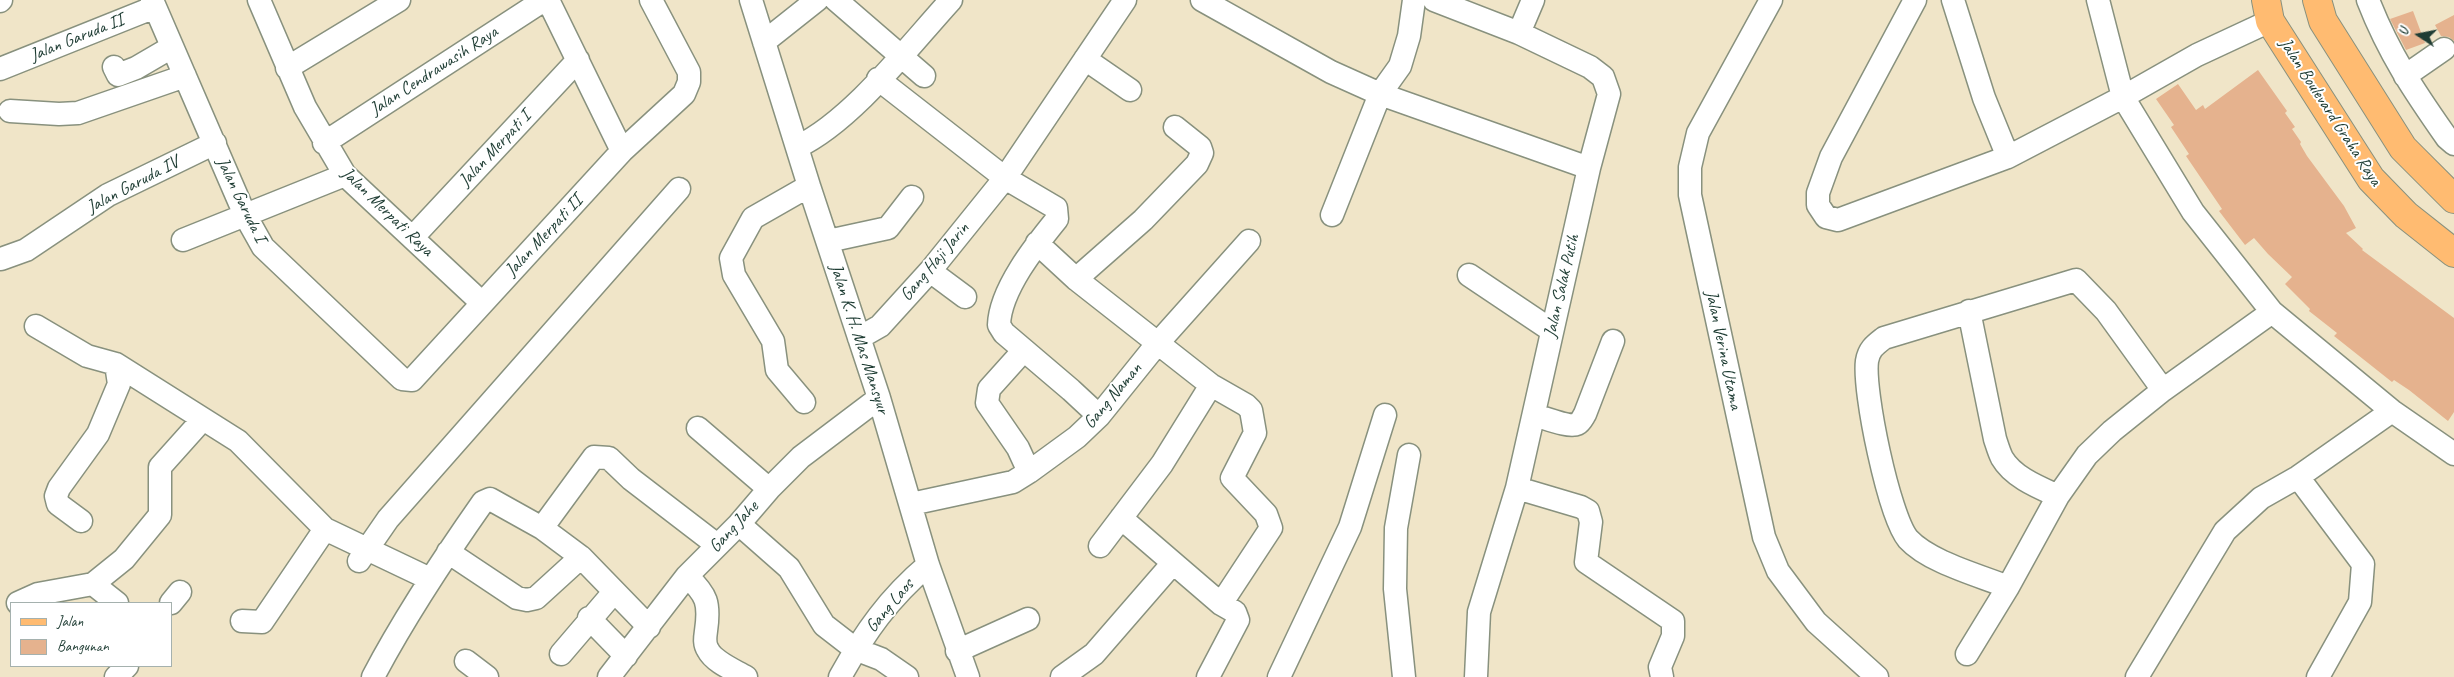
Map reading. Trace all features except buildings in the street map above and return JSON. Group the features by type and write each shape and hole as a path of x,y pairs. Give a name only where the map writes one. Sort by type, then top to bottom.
{"main road":[{"path":"2317,0 2323,21 2403,148 2454,199"},
{"name":"Jalan Boulevard Graha Raya","path":"2268,10 2371,179 2406,215 2454,253"}],"street":[{"name":"Jalan Merpati Raya","path":"259,0 288,68 324,143 345,175 482,303"},
{"path":"288,68 399,0"},
{"name":"Jalan Cendrawasih Raya","path":"324,143 544,0"},
{"path":"548,0 622,151"},
{"name":"Jalan Merpati II","path":"407,381 412,380 622,151 684,94 689,82 689,72 651,0"},
{"name":"Jalan K. H. Mas Mansyur","path":"751,0 809,186 879,398 928,565 968,677"},
{"path":"764,42 817,0"},
{"path":"836,0 924,76"},
{"path":"797,147 809,141 838,120 900,57 951,0"},
{"name":"Gang Haji Jarin","path":"859,338 880,326 930,271 1005,178 1125,0"},
{"path":"1202,0 1331,72 1380,94 1589,168"},
{"path":"1332,216 1380,94 1400,66 1409,36 1414,0"},
{"name":"Jalan Salak Putih","path":"1434,0 1519,33 1590,67 1604,77 1609,94 1589,168 1551,330 1517,488 1478,612 1476,677"},
{"path":"1519,33 1533,0"},
{"name":"Jalan Verina Utama","path":"1771,0 1698,133 1690,167 1690,195 1764,537 1778,571 1816,622 1877,677"},
{"path":"1915,0 1831,157 1818,194 1820,210 1826,217 1838,220 2008,157 2123,97 2197,55 2268,10"},
{"path":"1953,0 1984,98 2008,157"},
{"path":"2098,0 2123,97 2193,212 2272,312 2392,411 2454,454"},
{"path":"2368,0 2383,39 2405,76 2447,138 2454,144"},
{"name":"Jalan Garuda I","path":"154,3 246,215 263,247 402,379 407,381"},
{"name":"Jalan Garuda II","path":"0,70 154,3"},
{"path":"114,67 118,75 136,68 172,47"},
{"path":"2405,76 2444,49"},
{"path":"1085,59 1130,90"},
{"name":"Jalan Merpati I","path":"413,238 578,60"},
{"path":"10,110 59,114 78,113 185,76"},
{"path":"878,79 1005,178 1057,210 1057,219 1037,243 1002,303 999,325 1004,333 1099,416"},
{"path":"1076,279 1161,204 1197,164 1202,153 1200,147 1175,127"},
{"name":"Jalan Garuda IV","path":"1,259 26,250 108,195 215,143"},
{"path":"183,240 345,175"},
{"path":"804,402 777,370 773,341 734,275 731,258 753,218 809,186"},
{"path":"363,554 388,518 679,189"},
{"path":"828,241 888,228 912,197"},
{"name":"Gang Naman","path":"911,504 1013,482 1077,437 1099,416 1157,344 1249,241"},
{"path":"1037,243 1076,279 1157,344 1211,386 1246,405 1251,410 1255,433 1232,478 1266,514 1271,528 1221,604"},
{"path":"930,271 965,297"},
{"path":"1469,275 1551,330"},
{"path":"2008,587 1925,553 1908,538 1888,494 1867,386 1867,361 1871,348 1884,338 2076,280 2106,311 2163,390"},
{"path":"1969,311 1995,439 2002,458 2017,473 2036,486 2058,496"},
{"path":"1967,654 2008,587 2058,496 2087,455 2112,431 2163,390 2272,312"},
{"path":"36,326 87,356 116,364 238,441 325,529 363,554 430,579"},
{"path":"1534,415 1569,425 1580,421 1585,414 1613,341"},
{"path":"1024,350 990,389 987,403 1018,448 1029,472"},
{"path":"81,521 58,504 56,496 59,488 98,434 119,384 116,364"},
{"path":"1100,546 1162,464 1211,386"},
{"name":"Gang Jahe","path":"609,677 687,576 739,524 769,489 801,457 879,398"},
{"path":"2137,677 2224,531 2261,498 2298,477 2392,411"},
{"path":"1279,677 1350,526 1385,415"},
{"path":"20,602 38,594 93,584 124,559 160,515 160,467 203,419"},
{"path":"698,428 769,489"},
{"path":"1404,677 1395,589 1396,528 1410,455"},
{"path":"542,528 594,457 609,458 631,479 717,545"},
{"path":"2298,477 2363,564 2360,602 2318,677"},
{"path":"1517,488 1581,507 1588,511 1591,522 1586,562 1672,621 1673,636 1660,667 1662,677"},
{"path":"373,677 393,638 430,579 483,502 490,500 542,528 581,556 649,626"},
{"path":"1122,518 1221,604 1235,612 1238,620 1208,677"},
{"path":"739,524 789,568 824,625 856,649"},
{"path":"242,621 262,622 325,529"},
{"path":"448,552 517,598 527,600 536,598 581,556"},
{"path":"1062,677 1094,654 1173,563"},
{"name":"Gang Laos","path":"840,677 856,649 890,600 928,565"},
{"path":"687,576 703,591 708,606 705,642 708,651 714,657 746,677"},
{"path":"93,584 116,602"},
{"path":"561,654 614,592"},
{"path":"590,618 626,656"},
{"path":"958,650 1028,619"},
{"name":"Gang Laos","path":"856,649 881,659 907,677"},
{"path":"466,661 487,677"},
{"path":"116,677 126,667"}]}
